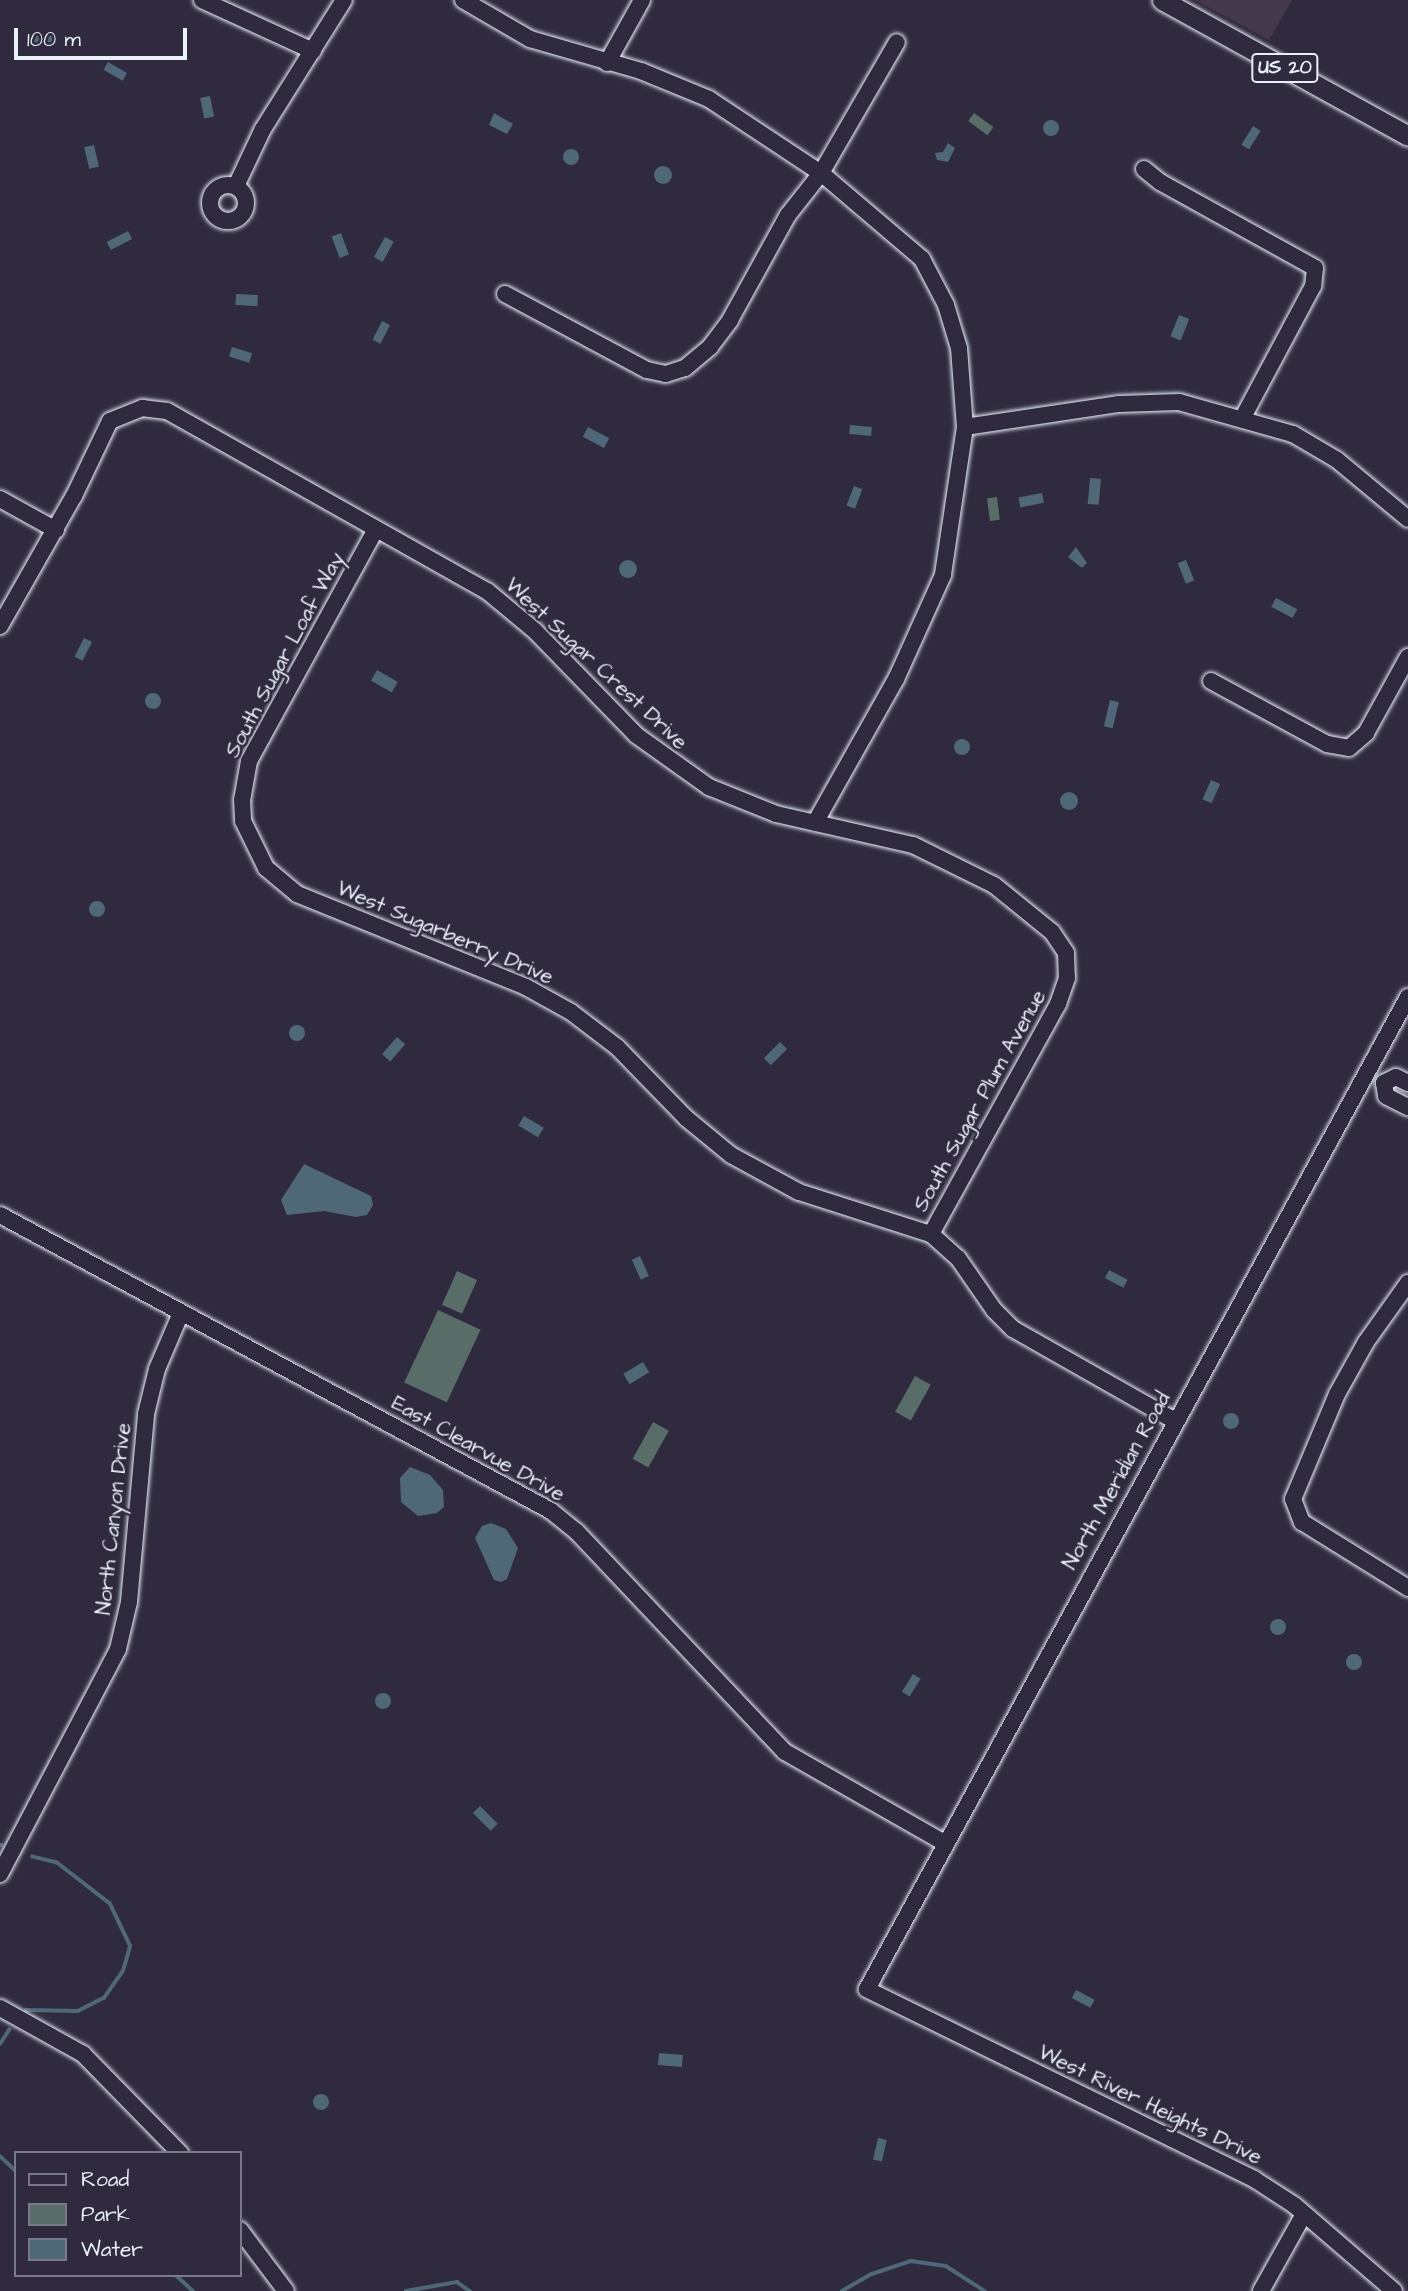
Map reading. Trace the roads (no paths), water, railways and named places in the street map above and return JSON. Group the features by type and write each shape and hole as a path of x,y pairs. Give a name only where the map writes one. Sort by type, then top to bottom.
{"main road":[{"name":"US 20","path":"1162,0 1408,136"}],"street":[{"path":"202,0 313,51"},
{"path":"236,186 263,129 344,0"},
{"path":"463,0 530,39 607,62 709,99 821,173 922,258 946,305 959,348 965,427 952,535 939,587 896,679 815,823"},
{"path":"607,62 642,0"},
{"path":"505,293 647,370 676,373 710,347 788,215 821,173 897,42"},
{"path":"1144,169 1160,182 1315,268 1313,286 1243,417"},
{"path":"965,427 1119,404 1179,402 1243,417 1293,434 1337,460 1408,519"},
{"name":"West Sugar Crest Drive","path":"56,530 110,421 142,408 167,411 506,606 636,735 678,769 742,802 815,823 913,845 994,885 1052,932 1066,953 1065,989"},
{"path":"0,499 56,530 0,626"},
{"name":"South Sugar Loaf Way","path":"251,846 242,799 249,761 376,529"},
{"path":"1211,681 1327,744 1349,748 1366,733 1408,657"},
{"name":"West Sugarberry Drive","path":"251,846 266,868 297,894 526,987 571,1012 617,1047 706,1135 764,1175 817,1199 931,1234 958,1258 993,1310 1024,1337 1175,1421"},
{"name":"South Sugar Plum Avenue","path":"931,1234 1065,989"},
{"name":"North Meridian Road","path":"867,1989 1408,997"},
{"path":"1366,1072 1384,1083 1386,1096 1408,1107"},
{"path":"1384,1083 1396,1077 1408,1083"},
{"name":"East Clearvue Drive","path":"0,1215 551,1511 576,1531 785,1752 946,1844"},
{"path":"1408,1283 1366,1342 1337,1394 1295,1491 1293,1508 1302,1522 1408,1588"},
{"name":"North Canyon Drive","path":"0,1874 118,1649 129,1602 146,1414 157,1369 181,1313"},
{"name":"West River Heights Drive","path":"867,1989 1254,2179 1304,2214 1394,2291"},
{"path":"0,2008 83,2054 178,2151"},
{"path":"1261,2291 1304,2214"},
{"path":"242,2233 286,2291"}],"water":[{"path":"34,33 56,35 55,45 33,43"},
{"path":"108,62 127,73 123,81 104,70"},
{"path":"210,96 214,117 204,119 200,98"},
{"path":"494,113 513,124 507,134 489,125"},
{"path":"1048,120 1054,120 1059,128 1057,134 1048,136 1043,131 1043,125"},
{"path":"1253,126 1261,131 1249,149 1241,145"},
{"path":"948,143 955,148 948,162 937,160 935,153 943,152"},
{"path":"94,145 99,166 89,169 84,147"},
{"path":"571,149 577,151 577,163 571,165 565,163 563,157 565,151"},
{"path":"663,166 669,169 672,175 669,181 663,184 657,181 654,175 657,169"},
{"path":"128,231 132,239 111,250 107,242"},
{"path":"341,233 349,255 339,258 332,236"},
{"path":"385,237 394,242 383,262 374,257"},
{"path":"236,294 258,295 257,306 235,305"},
{"path":"1179,315 1189,319 1181,340 1170,336"},
{"path":"382,321 390,325 380,344 372,340"},
{"path":"232,347 252,353 249,363 229,357"},
{"path":"850,425 872,427 871,436 849,434"},
{"path":"588,427 609,438 604,448 583,437"},
{"path":"1090,478 1101,479 1099,505 1088,504"},
{"path":"854,486 862,489 855,509 846,506"},
{"path":"1042,493 1044,503 1020,507 1018,498"},
{"path":"1076,547 1087,563 1082,568 1068,557"},
{"path":"628,560 634,563 637,569 634,575 628,578 622,575 619,569 622,563"},
{"path":"1186,560 1194,580 1186,584 1178,563"},
{"path":"1276,598 1297,609 1292,618 1271,607"},
{"path":"84,638 92,642 82,661 74,657"},
{"path":"377,670 398,682 392,692 371,680"},
{"path":"150,693 156,693 161,701 159,707 150,709 145,704 145,698"},
{"path":"1110,700 1119,702 1113,728 1104,726"},
{"path":"959,739 965,739 970,747 968,753 959,755 954,750 954,744"},
{"path":"1211,780 1220,784 1212,803 1202,799"},
{"path":"1069,792 1075,795 1078,801 1075,807 1069,810 1063,807 1060,801 1063,795"},
{"path":"94,901 100,901 105,909 103,915 94,917 89,912 89,906"},
{"path":"294,1025 300,1025 305,1033 303,1039 294,1041 289,1036 289,1030"},
{"path":"397,1037 405,1044 390,1062 382,1054"},
{"path":"780,1042 787,1049 771,1065 764,1058"},
{"path":"524,1116 544,1128 538,1137 518,1125"},
{"path":"304,1164 371,1196 373,1205 367,1215 356,1217 324,1211 287,1215 281,1200"},
{"path":"640,1256 649,1276 641,1280 632,1260"},
{"path":"1109,1270 1128,1280 1123,1288 1105,1278"},
{"path":"643,1362 649,1372 629,1384 623,1374"},
{"path":"1228,1413 1234,1413 1239,1421 1237,1427 1228,1429 1223,1424 1223,1418"},
{"path":"410,1467 430,1475 443,1490 444,1507 437,1513 418,1516 401,1502 400,1478"},
{"path":"491,1523 506,1529 518,1548 507,1579 501,1582 494,1580 475,1538 482,1526"},
{"path":"1275,1619 1281,1619 1286,1627 1284,1633 1275,1635 1270,1630 1270,1624"},
{"path":"1351,1654 1357,1654 1362,1662 1360,1668 1351,1670 1346,1665 1346,1659"},
{"path":"913,1674 921,1679 910,1697 902,1692"},
{"path":"380,1693 386,1693 391,1701 389,1707 380,1709 375,1704 375,1698"},
{"path":"480,1806 498,1824 491,1831 473,1813"},
{"path":"1076,1990 1095,2000 1090,2008 1072,1998"},
{"path":"659,2053 683,2055 682,2067 658,2065"},
{"path":"318,2094 324,2094 329,2102 327,2108 318,2110 313,2105 313,2099"},
{"path":"878,2138 887,2140 882,2161 873,2159"}],"waterway":[{"path":"26,2010 78,2011 104,1998 123,1971 130,1946 110,1904 57,1863 33,1857"},
{"path":"0,2044 9,2030"},
{"path":"0,2156 14,2169"},
{"path":"842,2291 872,2274 911,2261 946,2266 985,2291"},
{"path":"178,2277 193,2291"},
{"path":"406,2291 457,2282 470,2291"}]}
